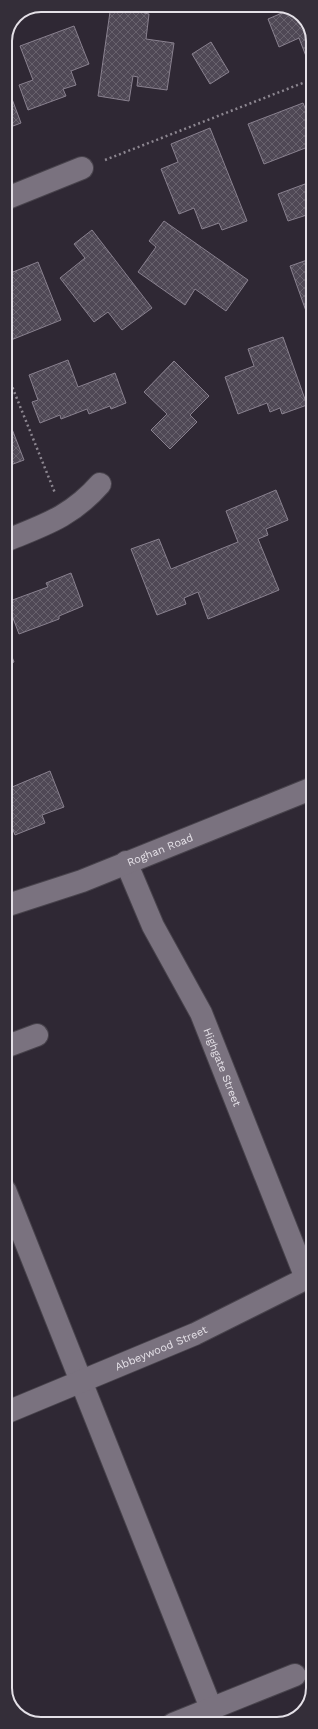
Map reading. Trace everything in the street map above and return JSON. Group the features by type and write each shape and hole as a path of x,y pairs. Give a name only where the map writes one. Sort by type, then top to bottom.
{"street":[{"path":"12,196 82,168"},
{"path":"12,538 53,522 65,515 89,497 100,484"},
{"name":"Roghan Road","path":"12,904 74,883 306,791"},
{"name":"Highgate Street","path":"126,862 162,944 192,994 201,1013 306,1266"},
{"path":"12,1044 37,1035"},
{"path":"12,1208 211,1708"},
{"name":"Abbeywood Street","path":"12,1409 196,1334 306,1278"},
{"path":"190,1717 295,1675"}],"path":[{"path":"82,168 115,157 306,82"},
{"path":"12,387 47,475 65,515"}],"building":[{"path":"110,12 144,12 149,14 146,39 174,43 167,90 137,86 138,77 133,76 129,101 98,96"},
{"path":"282,13 293,17 303,28 306,38 306,56 299,38 279,47 268,19"},
{"path":"74,26 89,64 71,71 76,85 63,89 66,96 28,110 19,85 33,80 20,46"},
{"path":"211,42 229,72 210,84 192,54"},
{"path":"12,99 21,123 12,126"},
{"path":"303,103 306,110 306,148 264,164 248,124"},
{"path":"210,128 247,221 222,230 219,223 202,229 194,208 179,214 161,169 178,162 171,144"},
{"path":"306,184 306,215 288,221 278,194"},
{"path":"164,221 248,280 226,311 195,289 185,305 138,272 156,247 149,241"},
{"path":"92,230 152,308 122,330 108,312 94,322 60,278 85,258 74,244"},
{"path":"306,260 306,311 290,266"},
{"path":"38,262 61,320 12,340 12,269 13,272"},
{"path":"283,337 306,405 282,414 280,408 270,412 267,403 238,414 225,377 254,366 248,349"},
{"path":"68,360 78,387 115,373 126,403 111,409 110,406 89,414 87,409 61,419 60,415 40,423 32,402 38,400 29,375"},
{"path":"174,361 209,396 190,415 197,422 170,449 151,430 167,414 144,392"},
{"path":"12,429 24,460 12,464"},
{"path":"276,490 288,520 266,529 268,535 258,539 279,590 208,619 198,592 184,598 186,604 157,615 131,549 159,539 171,569 238,542 226,511"},
{"path":"71,573 83,606 59,616 59,619 19,634 12,615 12,600 48,587 46,583"},
{"path":"50,771 64,807 42,815 45,823 15,835 12,827 12,787"}]}
